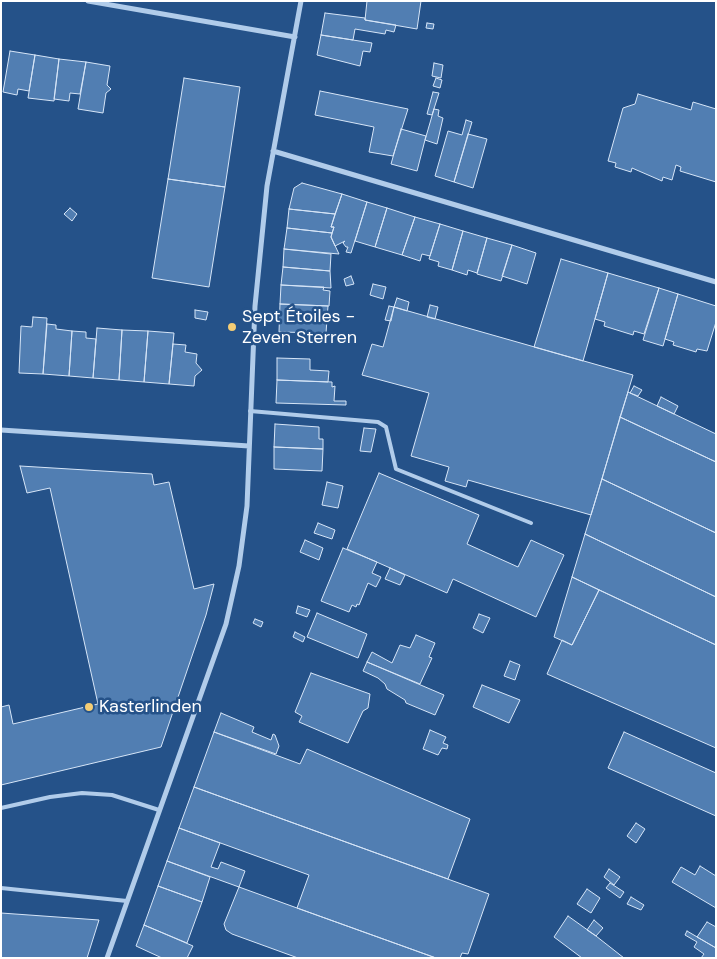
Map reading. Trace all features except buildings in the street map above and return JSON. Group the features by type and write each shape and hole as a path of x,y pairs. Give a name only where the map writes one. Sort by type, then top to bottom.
{"street":[{"path":"88,1 295,37"},
{"path":"107,958 226,624 239,566 247,506 254,306 267,186 301,1"},
{"path":"274,152 716,282"},
{"path":"1,430 249,446"}],"lane":[{"path":"250,411 378,422 386,426 396,469 531,523"},
{"path":"1,808 50,797 82,793 112,795 159,810"},
{"path":"1,888 127,901"}],"place":[{"name":"Sept Étoiles - Zeven Sterren","path":"232,327"},
{"name":"Kasterlinden","path":"89,707"}]}
